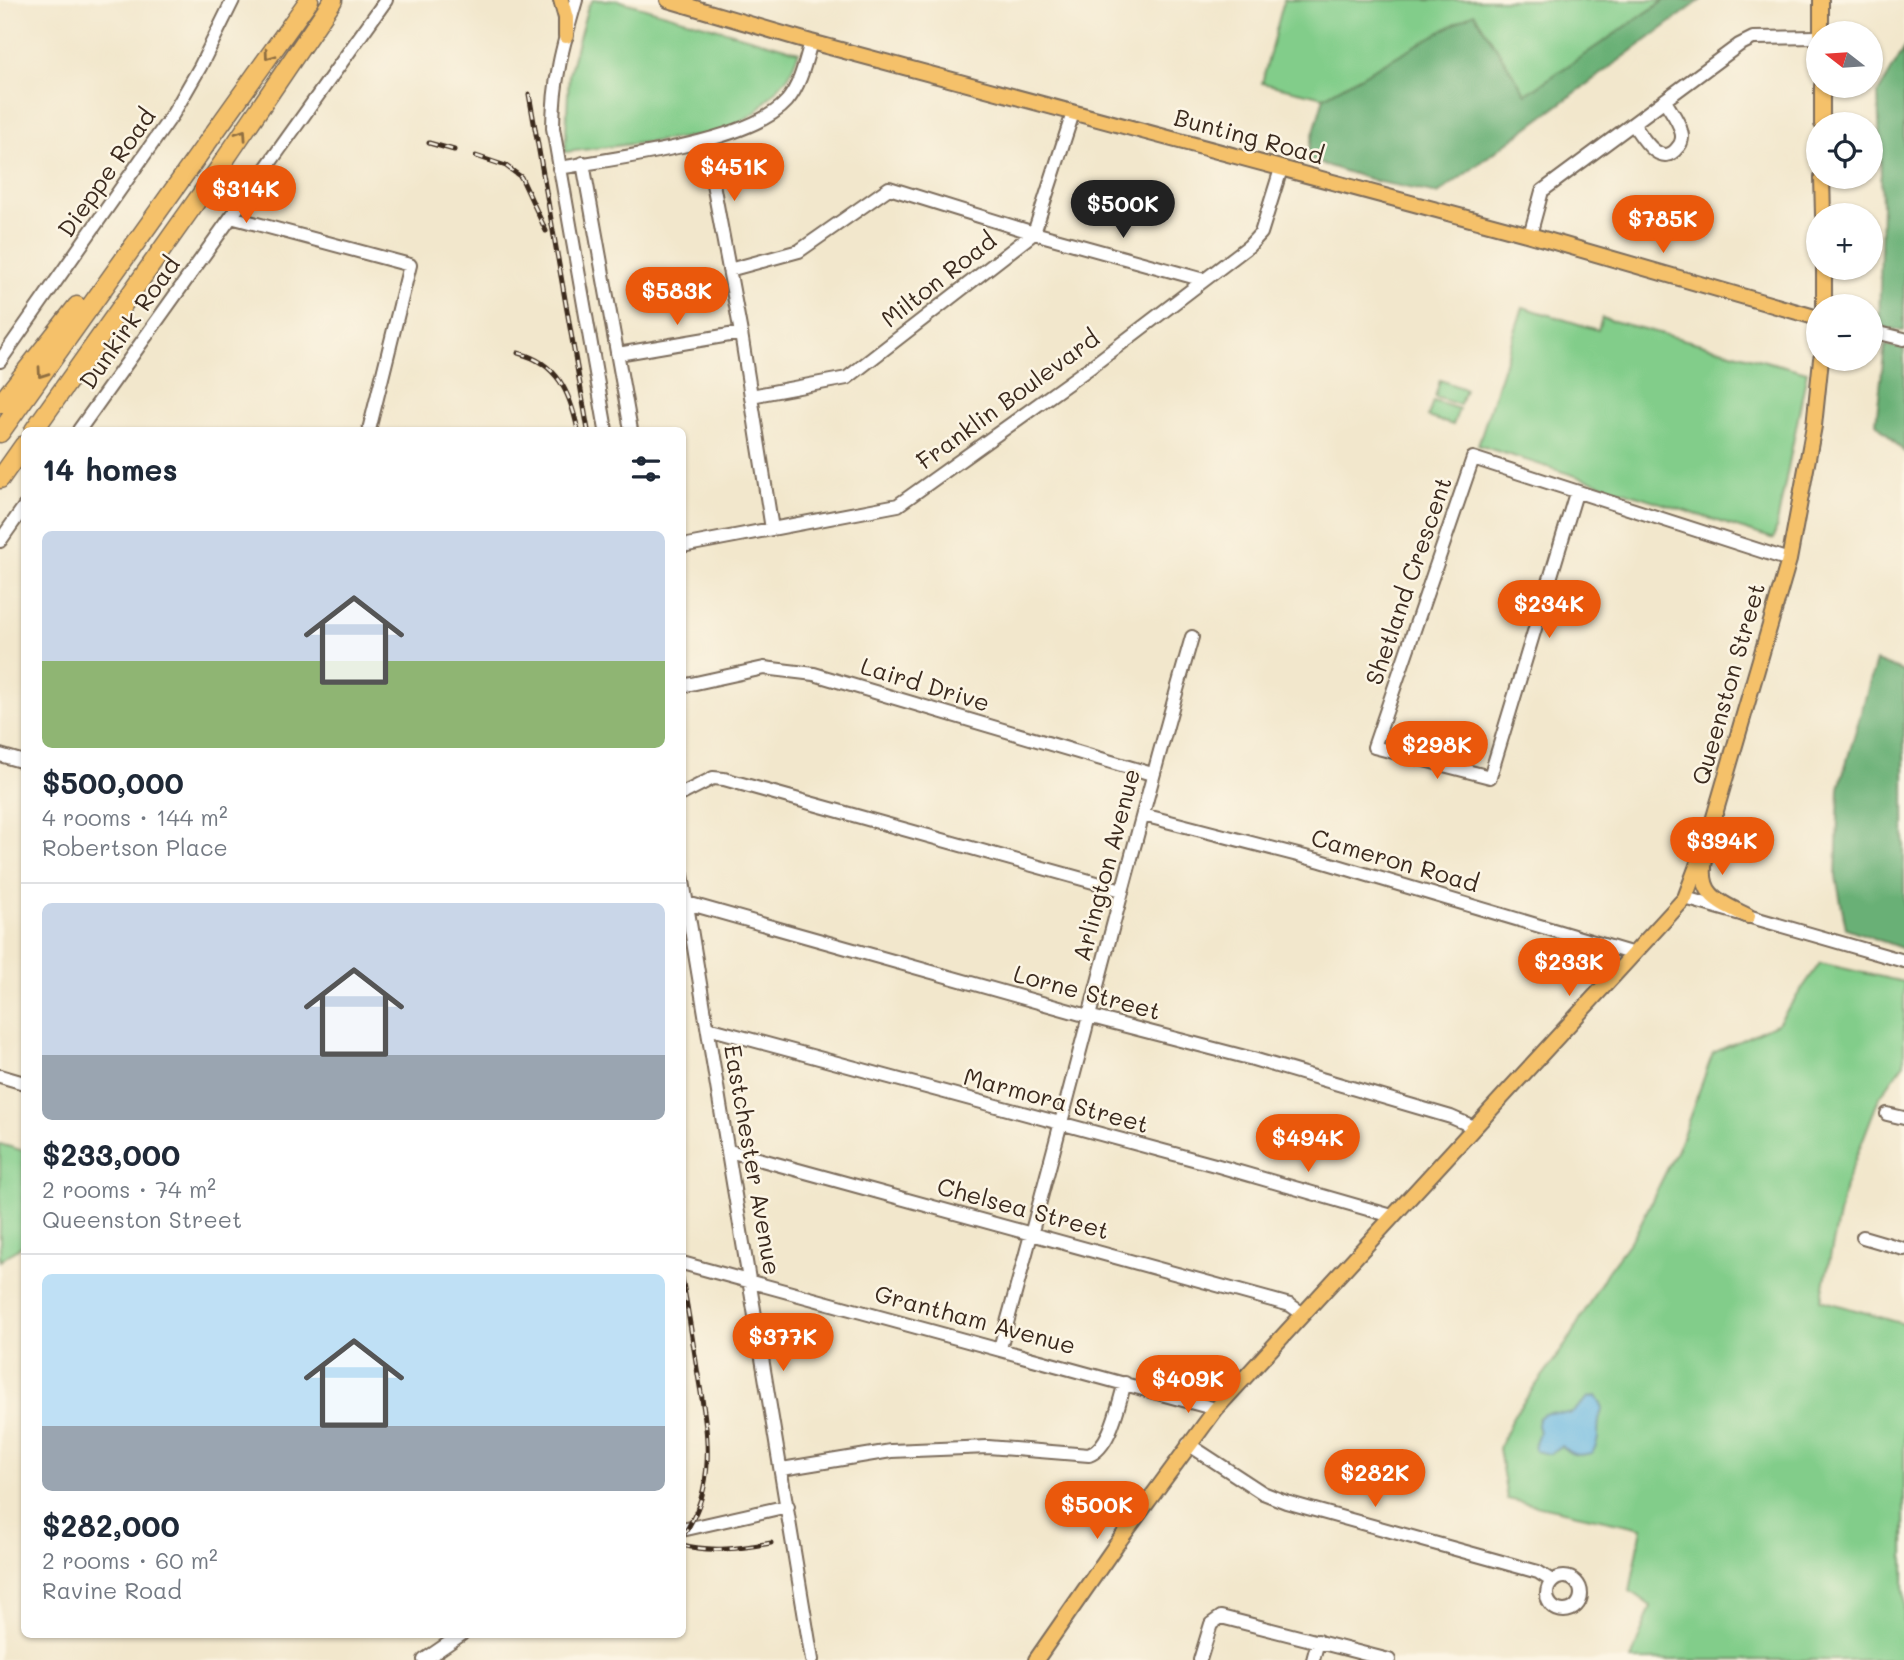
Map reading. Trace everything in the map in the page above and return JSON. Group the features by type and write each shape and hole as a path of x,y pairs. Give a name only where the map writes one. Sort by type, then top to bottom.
{"highway":[{"path":"0,433 309,0"},
{"path":"36,427 205,188 333,0"},
{"path":"0,404 58,328 138,238"},
{"path":"0,479 21,448"}],"main road":[{"path":"562,0 566,36"},
{"name":"Bunting Road","path":"668,0 811,42 1530,235 1806,315"},
{"path":"1820,21 1821,0"},
{"name":"Queenston Street","path":"1036,1660 1188,1444 1216,1409 1685,898 1710,831 1788,561 1814,426 1820,371"},
{"path":"1710,831 1703,870 1707,888 1716,900 1748,916"}],"street":[{"name":"Dieppe Road","path":"0,361 173,114 195,77 233,0"},
{"name":"Dunkirk Road","path":"81,427 386,0"},
{"path":"576,0 557,67 553,128 606,427"},
{"path":"1530,235 1542,191 1740,45 1753,38 1806,36"},
{"path":"559,167 705,141 765,118 786,102 798,84 811,42"},
{"path":"1633,124 1650,148 1658,154 1673,153 1681,142 1682,132 1665,101"},
{"name":"Milton Road","path":"751,396 847,378 1034,233 1073,113"},
{"path":"705,141 741,333 772,529"},
{"path":"583,163 630,427"},
{"name":"Franklin Boulevard","path":"686,545 898,505 1092,366 1249,246 1261,233 1281,169"},
{"path":"729,270 799,251 889,188 1034,233 1204,279"},
{"path":"231,217 410,265 370,427"},
{"path":"595,364 741,333"},
{"path":"1883,334 1904,339"},
{"name":"Shetland Crescent","path":"1473,458 1576,493 1490,777 1374,747 1473,458"},
{"path":"1576,493 1788,561"},
{"path":"0,541 21,511"},
{"name":"Arlington Avenue","path":"1000,1348 1192,637"},
{"name":"Laird Drive","path":"686,686 764,668 814,674 1153,774"},
{"path":"0,755 21,761"},
{"path":"686,792 713,778 724,779 1122,890"},
{"name":"Cameron Road","path":"1143,815 1321,860 1634,954"},
{"name":"Eastchester Avenue","path":"686,898 688,946 708,1028 813,1660"},
{"path":"1685,898 1904,961"},
{"name":"Lorne Street","path":"687,903 1088,1016 1253,1059 1451,1117 1474,1127"},
{"name":"Marmora Street","path":"708,1028 1392,1216"},
{"path":"0,1076 21,1082"},
{"path":"1887,1114 1904,1118"},
{"name":"Chelsea Street","path":"729,1150 1290,1305 1303,1314"},
{"path":"1863,1237 1904,1249"},
{"name":"Grantham Avenue","path":"686,1264 1216,1409"},
{"path":"782,1469 891,1451 988,1447 1089,1455 1098,1452 1106,1440 1125,1383"},
{"path":"1188,1444 1263,1493 1286,1502 1529,1569 1552,1581"},
{"path":"686,1529 788,1506"},
{"path":"1200,1660 1211,1624 1221,1617 1390,1660"},
{"path":"424,1660 456,1638"},
{"path":"1313,1660 1318,1641"}],"green space":[{"path":"593,0 617,0 799,52 789,76 756,112 724,133 565,152 569,74 588,6"},
{"path":"1284,0 1665,0 1526,95 1473,14 1324,97 1262,83"},
{"path":"1665,0 1701,0 1438,194 1379,182 1306,159 1324,97 1474,13 1526,94"},
{"path":"1904,49 1904,331 1883,328 1883,294 1880,294 1880,280 1883,280 1883,112 1879,112 1878,98 1883,98 1883,85"},
{"path":"1523,307 1598,330 1602,318 1807,372 1774,539 1478,445"},
{"path":"1885,345 1904,349 1904,452 1876,423"},
{"path":"1440,380 1465,389 1460,405 1435,397"},
{"path":"1433,401 1459,409 1453,425 1428,417"},
{"path":"1876,661 1904,672 1904,949 1846,928 1836,877 1839,788"},
{"path":"1820,963 1904,982 1904,1063 1879,1098 1845,1186 1821,1300 1904,1324 1904,1660 1631,1660 1651,1606 1630,1591 1642,1528 1507,1499 1499,1448 1512,1418 1566,1344 1607,1272 1636,1233 1680,1143 1713,1053 1778,1023"},
{"path":"0,1144 21,1150 21,1246 0,1261"}],"water":[{"path":"1596,1396 1603,1408 1596,1447 1592,1453 1576,1454 1562,1446 1549,1454 1535,1451 1539,1431 1537,1424 1541,1416 1551,1413 1571,1414 1588,1398"}],"railway":[{"path":"529,94 587,427"},
{"path":"429,143 454,150"},
{"path":"476,156 506,166 521,177 546,231"},
{"path":"518,353 543,364 560,381 571,404 577,427"},
{"path":"686,1302 707,1438 706,1479 701,1499 686,1530"},
{"path":"686,1546 716,1549 771,1543"}]}
